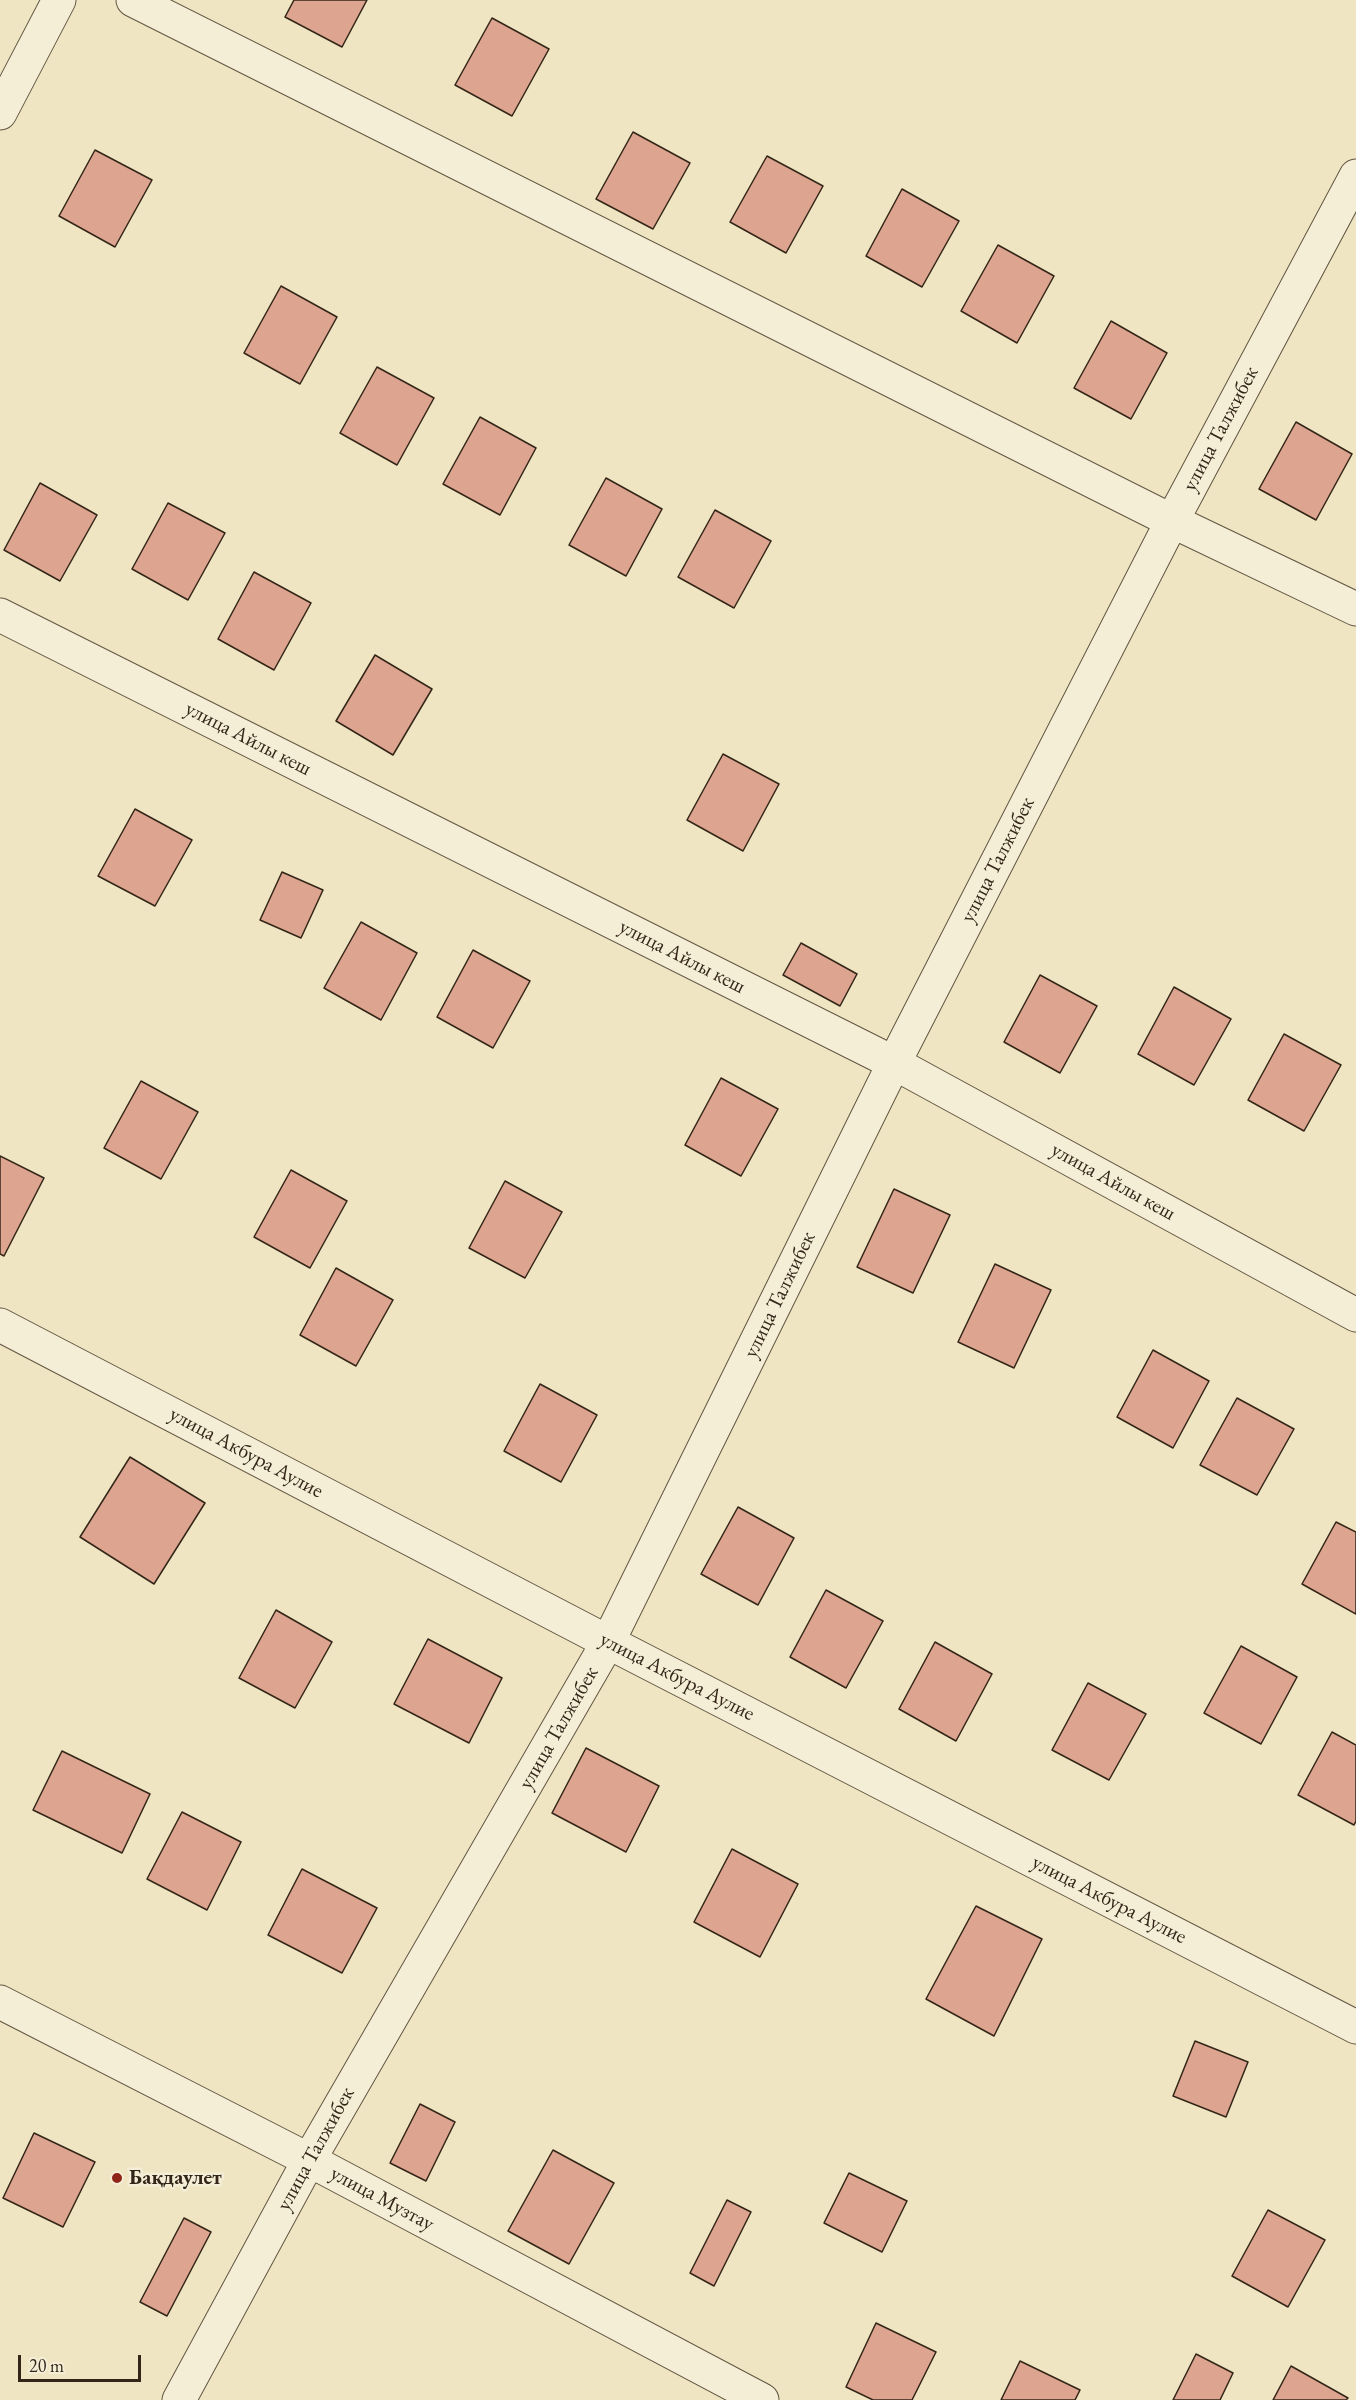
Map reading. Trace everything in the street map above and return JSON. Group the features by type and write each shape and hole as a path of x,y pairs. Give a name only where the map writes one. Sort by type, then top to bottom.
{"street":[{"path":"0,113 58,0"},
{"path":"134,0 1172,521 1356,609"},
{"name":"улица Талжибек","path":"179,2400 309,2160 608,1642 894,1063 1172,521 1356,176"},
{"name":"улица Айлы кеш","path":"0,615 894,1063 1356,1315"},
{"name":"улица Акбура Аулие","path":"0,1325 608,1642 1356,2026"},
{"name":"улица Музтау","path":"0,2002 309,2160 762,2400"}],"building":[{"path":"294,0 367,0 342,47 285,17"},
{"path":"492,18 549,49 512,116 455,85"},
{"path":"633,132 690,163 653,229 596,199"},
{"path":"95,150 152,180 115,247 59,216"},
{"path":"767,156 823,186 786,253 730,222"},
{"path":"902,189 959,221 922,287 866,256"},
{"path":"998,245 1054,276 1017,343 961,311"},
{"path":"281,286 337,317 300,384 244,353"},
{"path":"1111,321 1167,353 1131,419 1074,388"},
{"path":"377,367 434,398 397,465 340,433"},
{"path":"480,417 536,448 500,515 443,484"},
{"path":"1296,422 1352,454 1316,520 1259,489"},
{"path":"606,478 662,509 626,576 569,545"},
{"path":"40,483 97,515 60,581 4,550"},
{"path":"168,503 225,533 188,600 132,569"},
{"path":"715,510 771,541 734,608 678,577"},
{"path":"254,572 311,603 274,670 218,639"},
{"path":"375,655 432,689 393,755 336,721"},
{"path":"723,754 779,784 743,851 687,820"},
{"path":"135,809 192,840 155,906 98,876"},
{"path":"282,872 323,890 301,938 260,920"},
{"path":"361,922 417,953 381,1020 324,988"},
{"path":"801,943 857,974 840,1006 783,975"},
{"path":"473,950 530,981 493,1048 437,1017"},
{"path":"1040,975 1097,1006 1060,1073 1004,1042"},
{"path":"1174,987 1231,1019 1194,1085 1138,1054"},
{"path":"1284,1034 1341,1065 1304,1131 1248,1100"},
{"path":"721,1078 778,1109 741,1176 685,1145"},
{"path":"141,1081 198,1112 161,1179 104,1148"},
{"path":"0,1156 44,1178 4,1256 0,1254"},
{"path":"291,1170 347,1201 310,1268 254,1237"},
{"path":"505,1181 562,1212 525,1278 469,1248"},
{"path":"894,1189 950,1215 913,1293 857,1267"},
{"path":"995,1264 1051,1290 1014,1368 958,1342"},
{"path":"336,1268 393,1300 356,1366 300,1335"},
{"path":"1153,1350 1209,1381 1173,1448 1117,1417"},
{"path":"540,1384 597,1415 561,1482 504,1451"},
{"path":"1237,1398 1294,1429 1257,1495 1200,1465"},
{"path":"130,1457 205,1503 154,1584 80,1537"},
{"path":"738,1507 794,1538 758,1605 701,1574"},
{"path":"1336,1522 1356,1532 1356,1614 1302,1584"},
{"path":"826,1590 883,1621 846,1688 790,1657"},
{"path":"276,1610 332,1642 295,1708 239,1678"},
{"path":"428,1639 502,1678 469,1743 394,1704"},
{"path":"935,1642 992,1674 956,1741 899,1709"},
{"path":"1241,1646 1297,1677 1261,1744 1204,1713"},
{"path":"1088,1683 1146,1714 1109,1780 1052,1750"},
{"path":"1332,1732 1356,1745 1356,1821 1354,1825 1298,1795"},
{"path":"586,1748 659,1786 626,1852 552,1813"},
{"path":"62,1751 150,1794 122,1853 33,1810"},
{"path":"182,1812 241,1842 207,1910 147,1879"},
{"path":"732,1849 798,1884 760,1957 694,1922"},
{"path":"302,1869 377,1908 342,1973 268,1935"},
{"path":"976,1906 1042,1939 994,2036 926,1999"},
{"path":"1195,2041 1248,2062 1226,2117 1173,2096"},
{"path":"420,2104 455,2122 426,2181 390,2163"},
{"path":"34,2133 95,2162 63,2227 3,2198"},
{"path":"553,2150 614,2183 569,2264 508,2231"},
{"path":"849,2173 907,2201 882,2252 824,2223"},
{"path":"727,2200 751,2212 714,2286 690,2273"},
{"path":"1268,2210 1325,2240 1288,2307 1232,2276"},
{"path":"184,2218 211,2232 167,2316 140,2302"},
{"path":"876,2323 936,2352 912,2400 873,2400 846,2387"},
{"path":"1196,2354 1233,2373 1220,2400 1173,2400"},
{"path":"1020,2361 1080,2390 1075,2400 1001,2400"},
{"path":"1291,2366 1348,2398 1346,2400 1273,2400"}],"place":[{"name":"Бақдаулет","path":"117,2178"}]}
